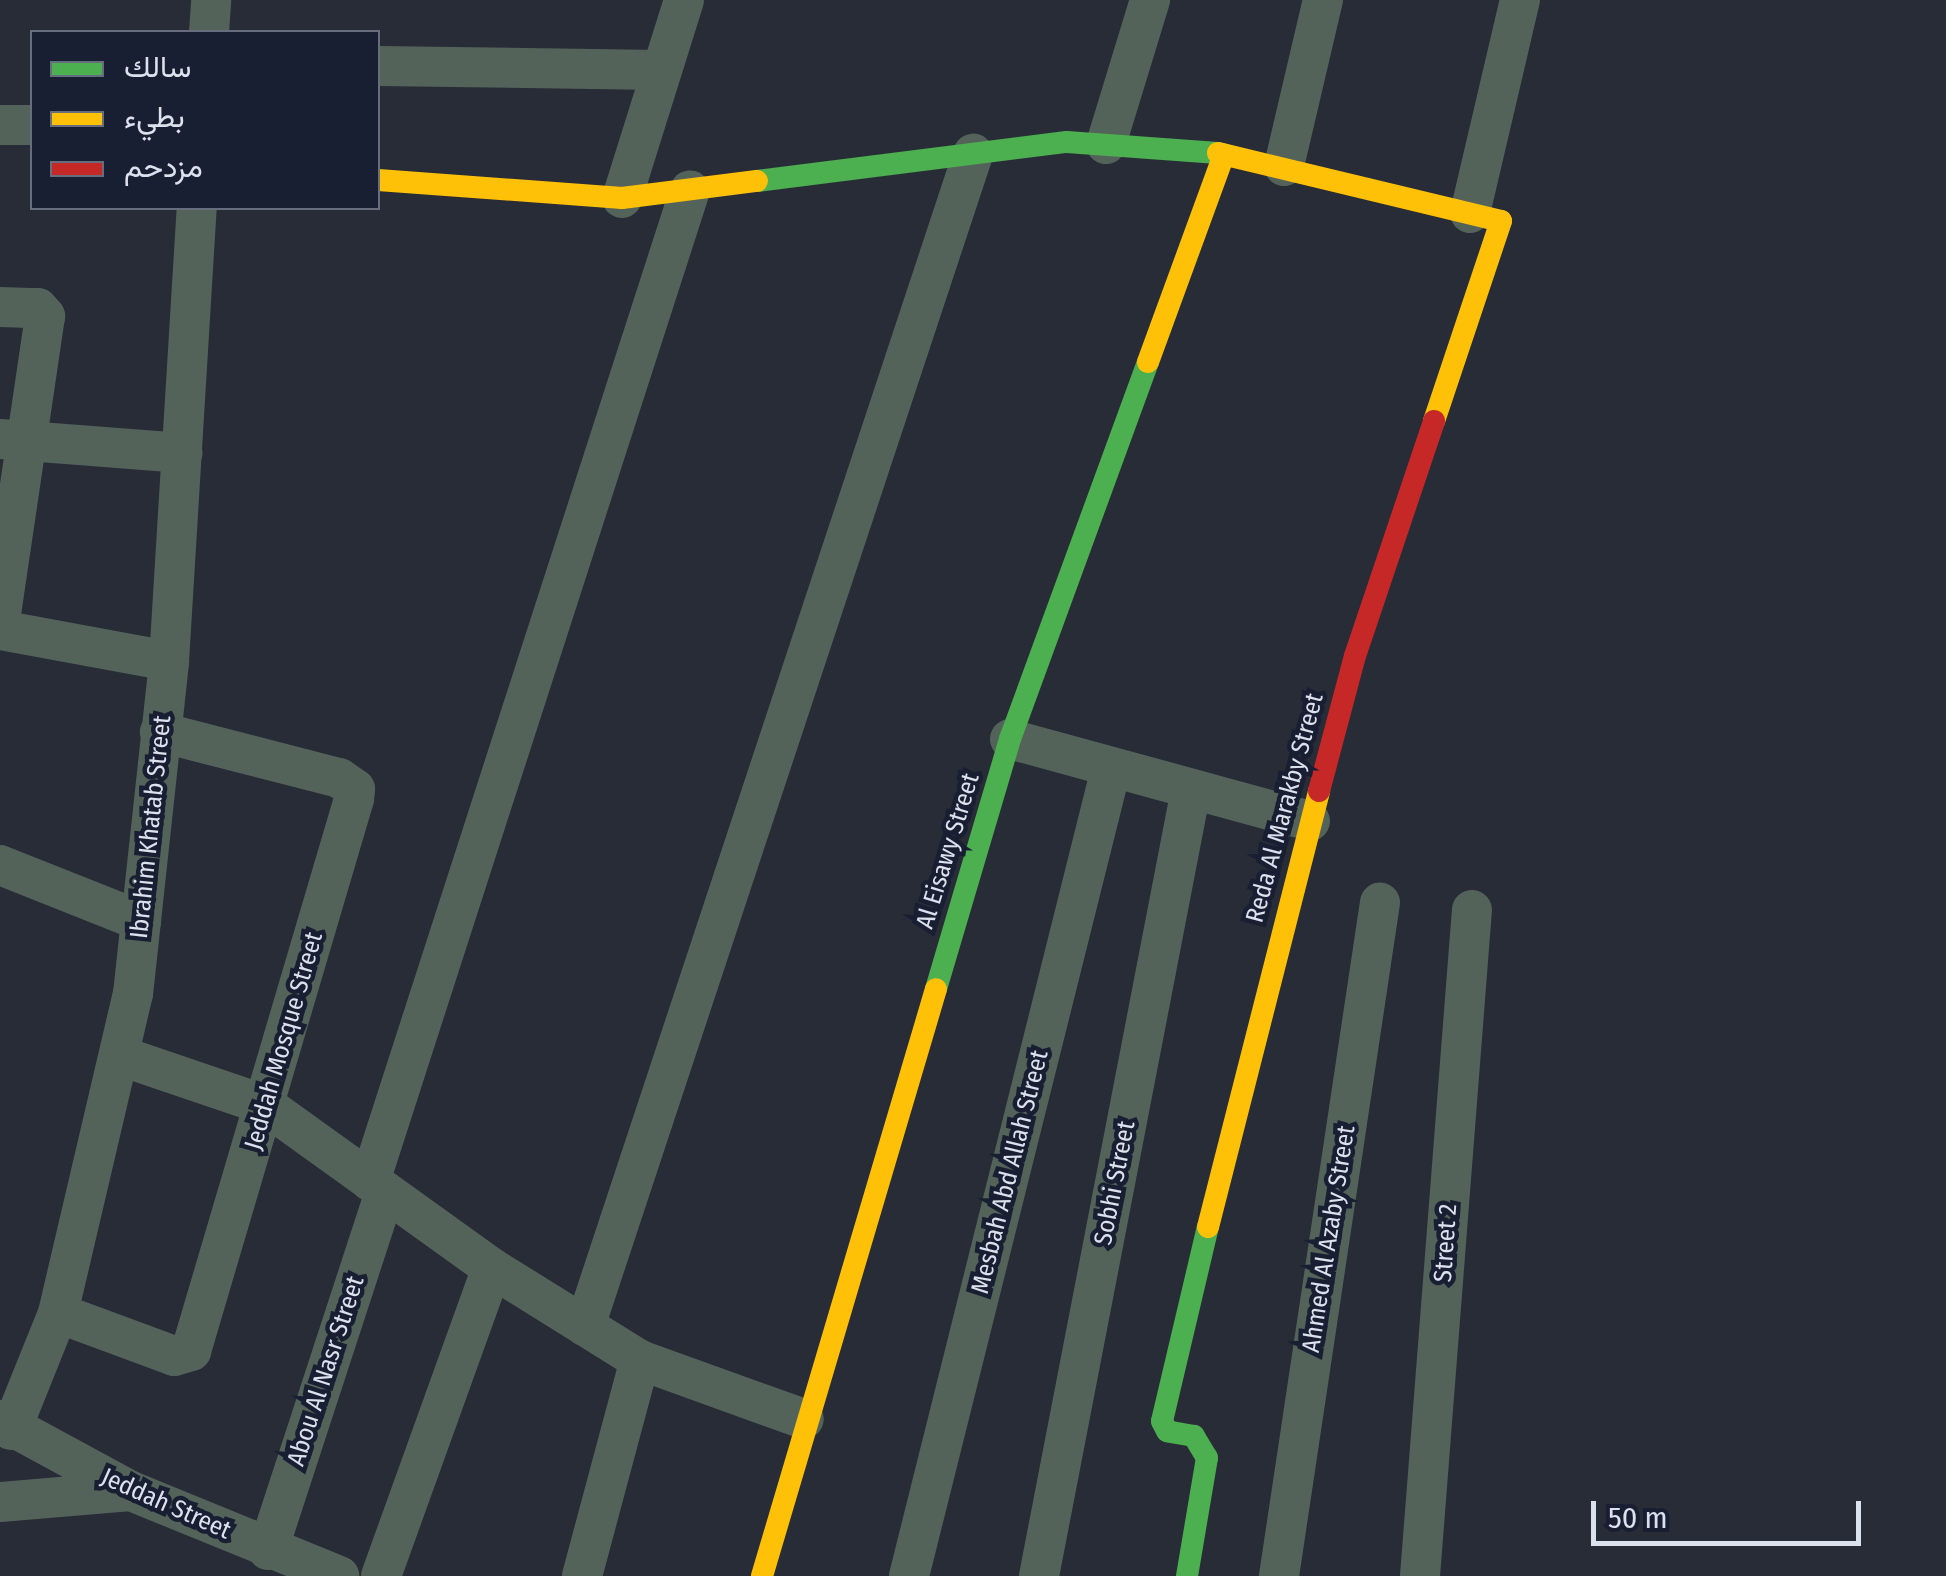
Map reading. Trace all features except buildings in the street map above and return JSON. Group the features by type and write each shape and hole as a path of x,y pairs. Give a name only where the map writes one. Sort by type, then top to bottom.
{"street":[{"path":"209,30 211,0"},
{"path":"622,198 684,0"},
{"path":"1106,144 1150,0"},
{"path":"1284,166 1324,0"},
{"path":"380,180 622,198 973,154 1106,144 1224,154 1486,217 1520,0"},
{"path":"380,66 662,70"},
{"path":"0,124 30,125"},
{"path":"584,1326 973,154"},
{"name":"Al Eisawy Street","path":"762,1576 804,1419 1010,739 1224,154"},
{"name":"Abou Al Nasr Street","path":"268,1550 377,1186 690,190"},
{"name":"Ibrahim Khatab Street","path":"6,1425 58,1313 121,1056 141,921 168,661 198,210"},
{"name":"Reda Al Marakby Street","path":"1187,1576 1206,1458 1194,1436 1167,1431 1162,1421 1310,822 1355,656 1486,217"},
{"path":"0,306 38,308 45,316 14,440 0,621"},
{"path":"14,440 182,454"},
{"path":"0,630 168,661"},
{"name":"Jeddah Mosque Street","path":"58,1313 174,1356 191,1352 355,788 340,778 160,732"},
{"path":"1010,739 1310,822"},
{"name":"Mesbah Abd Allah Street","path":"909,1576 1111,769"},
{"name":"Sobhi Street","path":"1039,1576 1191,790"},
{"path":"3,877 141,921"},
{"name":"Ahmed Al Azaby Street","path":"1279,1576 1380,903"},
{"name":"Street 2","path":"1420,1576 1472,910"},
{"path":"121,1056 265,1105 492,1268 640,1360 804,1419"},
{"path":"382,1576 492,1268"},
{"path":"582,1576 640,1360"},
{"name":"Jeddah Street","path":"6,1425 131,1490 268,1550 339,1576"},
{"path":"0,1502 131,1490"}],"traffic: fast":[{"path":"757,181 1067,142 1218,153"},
{"path":"936,989 1010,739 1148,362"},
{"path":"1187,1576 1207,1458 1194,1436 1167,1431 1162,1421 1208,1227"}],"traffic: slow":[{"path":"1218,153 1501,221 1434,421"},
{"path":"1148,362 1224,154"},
{"path":"380,180 622,198 757,181"},
{"path":"1208,1227 1319,791"},
{"path":"762,1576 936,989"}],"traffic: jam":[{"path":"1319,791 1355,656 1434,421"}]}
